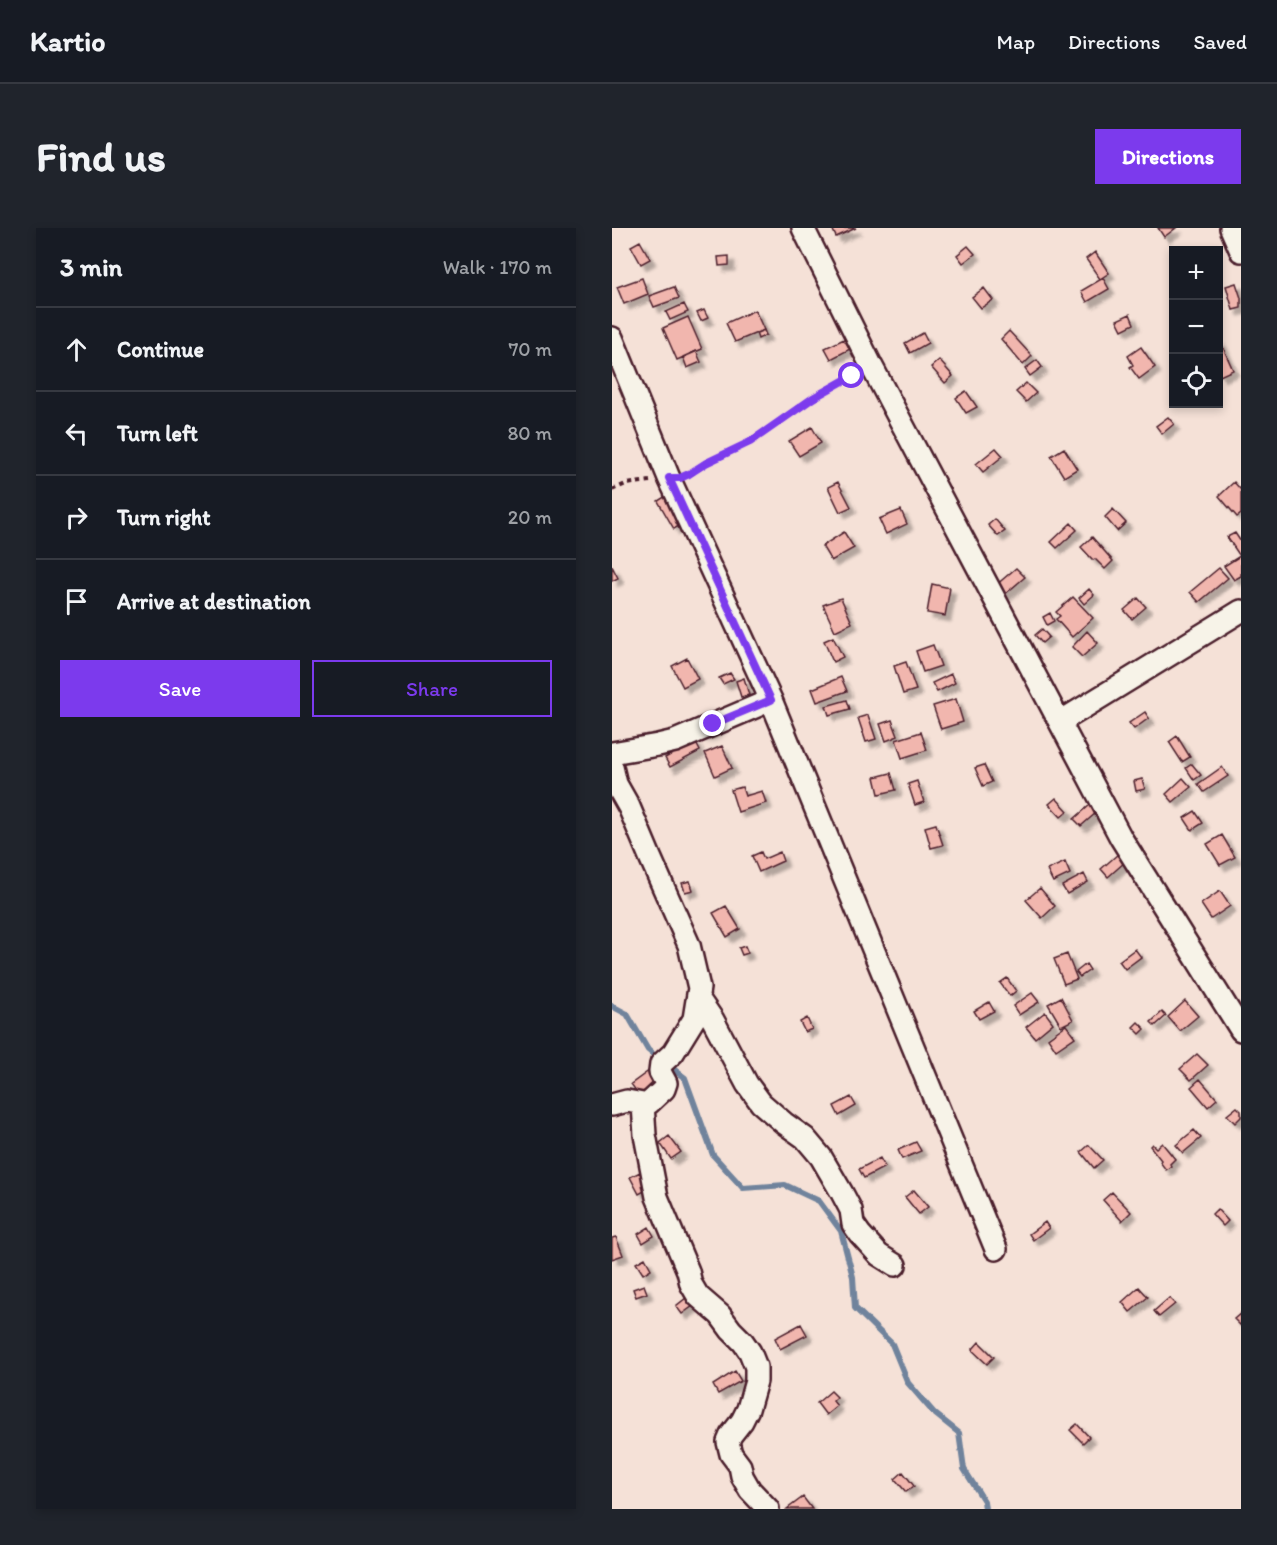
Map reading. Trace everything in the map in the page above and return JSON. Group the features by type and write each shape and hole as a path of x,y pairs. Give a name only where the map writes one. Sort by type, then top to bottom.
{"street":[{"path":"803,228 871,365 1121,838 1241,1029"},
{"path":"1232,228 1241,251"},
{"path":"612,338 669,478 771,700 996,1250"},
{"path":"1060,722 1241,611"},
{"path":"612,753 675,741 771,700"},
{"path":"612,767 616,784 629,807 689,945 699,988 694,1019 673,1053 661,1064 660,1072 666,1083 664,1089 649,1103 627,1101 612,1105"},
{"path":"698,998 747,1084 761,1103 806,1138 821,1157 842,1193 851,1210 853,1224 860,1234 879,1255 895,1264"},
{"path":"643,1104 645,1135 657,1197 688,1271 691,1284 698,1296 720,1315 743,1342 756,1367 756,1381 748,1408 728,1442 731,1454 740,1466 742,1476 750,1490 768,1509"}],"path":[{"path":"612,490 626,484 680,478 689,474 706,463 750,442 813,398 871,365"}],"building":[{"path":"832,228 856,228 836,237"},
{"path":"1158,228 1176,228 1164,237"},
{"path":"640,241 650,259 641,264 631,246"},
{"path":"968,246 975,254 963,263 957,255"},
{"path":"1095,252 1109,273 1100,279 1086,259"},
{"path":"729,256 729,265 719,266 718,257"},
{"path":"642,278 648,294 624,304 617,287"},
{"path":"1103,278 1109,289 1087,302 1081,291"},
{"path":"1236,283 1241,298 1241,308 1233,310 1226,286"},
{"path":"674,287 679,298 654,307 649,296"},
{"path":"984,288 993,300 981,308 972,297"},
{"path":"684,304 688,312 670,320 666,312"},
{"path":"704,310 708,318 701,321 697,313"},
{"path":"755,310 764,330 735,342 726,323"},
{"path":"1130,314 1134,324 1122,330 1117,320"},
{"path":"688,317 702,349 677,360 663,328"},
{"path":"764,330 766,335 758,339 756,333"},
{"path":"1009,331 1032,356 1023,365 1001,339"},
{"path":"923,333 928,343 910,353 905,343"},
{"path":"844,339 850,349 831,359 825,348"},
{"path":"1141,347 1155,367 1139,379 1130,367 1133,365 1128,356"},
{"path":"1223,348 1233,370 1223,375"},
{"path":"696,351 701,362 687,368 683,357"},
{"path":"939,360 953,376 945,383 931,367"},
{"path":"1037,360 1042,367 1030,376 1025,369"},
{"path":"1026,383 1036,393 1026,402 1016,392"},
{"path":"966,391 977,407 966,413 956,398"},
{"path":"1168,417 1174,424 1162,434 1156,426"},
{"path":"812,427 821,443 799,456 789,441"},
{"path":"996,448 1003,456 983,472 976,464"},
{"path":"1064,448 1077,469 1064,477 1051,456"},
{"path":"838,482 851,507 840,512 828,487"},
{"path":"1234,482 1241,490 1241,514 1237,517 1219,496"},
{"path":"666,496 682,524 674,529 658,501"},
{"path":"1113,509 1126,523 1117,531 1105,517"},
{"path":"901,510 907,524 886,534 879,519"},
{"path":"995,519 1005,531 998,536 988,525"},
{"path":"1071,523 1077,530 1057,548 1051,542"},
{"path":"844,532 854,548 831,561 822,546"},
{"path":"1235,533 1241,542 1241,576 1234,580 1224,566 1240,556 1227,537"},
{"path":"1092,537 1113,561 1105,569 1081,547"},
{"path":"612,566 618,578 612,581"},
{"path":"1016,568 1025,577 1004,595 995,586"},
{"path":"1219,568 1228,578 1199,602 1190,592"},
{"path":"932,584 950,588 945,616 927,613"},
{"path":"1089,589 1094,595 1084,604 1079,598"},
{"path":"1073,597 1093,618 1072,637 1056,619 1060,616 1056,612"},
{"path":"841,598 852,623 835,631 823,605"},
{"path":"1138,598 1146,607 1132,619 1124,610"},
{"path":"1050,613 1054,621 1047,625 1043,617"},
{"path":"1042,629 1049,637 1042,643 1035,635"},
{"path":"1087,631 1098,643 1082,657 1072,647"},
{"path":"833,637 843,657 833,662 824,641"},
{"path":"933,645 941,666 923,672 916,651"},
{"path":"687,658 698,679 683,687 672,666"},
{"path":"906,662 916,690 903,694 894,666"},
{"path":"730,673 734,679 723,684 719,678"},
{"path":"951,674 955,683 937,692 932,683"},
{"path":"841,677 847,691 817,702 812,689"},
{"path":"744,678 749,695 741,697 736,681"},
{"path":"956,699 963,722 941,729 933,706"},
{"path":"847,700 850,709 829,715 826,706"},
{"path":"1145,712 1149,718 1134,729 1129,723"},
{"path":"868,715 876,739 866,742 858,718"},
{"path":"892,720 898,736 886,741 880,724"},
{"path":"921,732 927,750 902,758 896,740"},
{"path":"1177,736 1190,757 1182,762 1169,742"},
{"path":"695,741 700,751 670,767 665,758"},
{"path":"722,746 732,768 715,776 705,753"},
{"path":"1192,764 1201,775 1194,780 1186,768"},
{"path":"984,765 992,782 983,786 975,768"},
{"path":"1222,767 1228,776 1204,792 1198,784"},
{"path":"891,773 896,790 879,794 875,777"},
{"path":"1183,778 1191,787 1173,802 1166,794"},
{"path":"1142,779 1145,789 1136,791 1134,781"},
{"path":"917,781 924,802 915,805 908,784"},
{"path":"742,787 745,796 762,791 766,803 738,812 731,790"},
{"path":"1056,798 1068,811 1061,817 1049,804"},
{"path":"1090,805 1097,812 1081,826 1074,819"},
{"path":"1195,811 1203,823 1192,830 1184,818"},
{"path":"936,824 943,845 931,848 925,827"},
{"path":"1222,835 1235,857 1220,865 1207,844"},
{"path":"761,852 764,859 780,852 783,861 759,872 752,856"},
{"path":"1118,854 1125,862 1108,877 1101,869"},
{"path":"1065,862 1070,874 1053,882 1047,870"},
{"path":"1084,874 1088,882 1067,894 1062,886"},
{"path":"690,881 693,890 685,892 682,883"},
{"path":"1040,888 1055,906 1042,918 1026,900"},
{"path":"1220,891 1230,906 1211,919 1201,904"},
{"path":"726,906 740,929 727,937 713,913"},
{"path":"745,946 748,953 742,955 739,948"},
{"path":"1135,949 1141,957 1125,969 1119,961"},
{"path":"1067,954 1077,979 1064,984 1054,959"},
{"path":"1086,964 1090,970 1080,977 1076,972"},
{"path":"1007,978 1016,991 1010,996 1000,983"},
{"path":"1032,993 1039,1002 1019,1015 1013,1006"},
{"path":"1061,997 1073,1020 1061,1026 1048,1004"},
{"path":"1185,1001 1198,1016 1180,1031 1168,1017"},
{"path":"989,1002 994,1011 979,1019 974,1011"},
{"path":"1045,1012 1053,1023 1035,1038 1026,1027"},
{"path":"1162,1012 1166,1016 1155,1026 1151,1022"},
{"path":"807,1018 812,1029 805,1032 800,1022"},
{"path":"1138,1022 1145,1029 1140,1034 1133,1027"},
{"path":"1066,1025 1075,1037 1056,1050 1048,1038"},
{"path":"1197,1054 1208,1065 1191,1080 1180,1069"},
{"path":"650,1070 661,1085 642,1099 631,1084"},
{"path":"1200,1079 1217,1099 1208,1107 1191,1087"},
{"path":"851,1097 856,1106 839,1116 834,1106"},
{"path":"1237,1107 1241,1111 1241,1117 1235,1123 1227,1115"},
{"path":"1194,1130 1201,1138 1183,1153 1176,1145"},
{"path":"669,1136 681,1152 671,1159 660,1143"},
{"path":"916,1142 921,1151 902,1159 898,1150"},
{"path":"1162,1143 1175,1159 1166,1170 1150,1146 1152,1144 1156,1148"},
{"path":"1089,1145 1103,1160 1094,1168 1081,1152"},
{"path":"880,1158 885,1167 864,1178 859,1169"},
{"path":"640,1172 648,1189 639,1194 630,1177"},
{"path":"914,1190 928,1207 919,1214 905,1197"},
{"path":"1112,1192 1131,1212 1122,1221 1103,1200"},
{"path":"1217,1209 1228,1221 1223,1226 1212,1214"},
{"path":"1045,1222 1049,1228 1033,1240 1029,1234"},
{"path":"649,1227 654,1236 643,1243 638,1234"},
{"path":"616,1237 623,1255 612,1259 612,1238"},
{"path":"645,1258 651,1269 643,1274 636,1263"},
{"path":"644,1285 647,1293 636,1297 633,1289"},
{"path":"1139,1287 1148,1297 1130,1312 1122,1302"},
{"path":"691,1294 697,1303 682,1314 676,1306"},
{"path":"1169,1298 1175,1304 1159,1317 1154,1311"},
{"path":"1241,1313 1241,1326 1234,1319"},
{"path":"801,1324 807,1335 780,1349 775,1338"},
{"path":"979,1342 994,1357 987,1364 972,1350"},
{"path":"735,1371 741,1381 718,1394 713,1385"},
{"path":"831,1391 837,1397 833,1401 837,1406 826,1415 817,1403"},
{"path":"1077,1424 1089,1437 1083,1443 1070,1430"},
{"path":"903,1472 914,1486 906,1492 895,1479"},
{"path":"803,1497 812,1509 787,1509"}],"waterway":[{"path":"612,1006 627,1014 648,1050 659,1059"},
{"path":"668,1065 685,1078 713,1155 743,1188 785,1185 819,1201 841,1231 853,1277 855,1308 892,1344 908,1383 934,1413 959,1433 964,1469 984,1501 985,1509"}],"route":[{"path":"713,724 771,700 669,478 680,478 689,474 706,463 750,442 813,398 852,376"}]}
